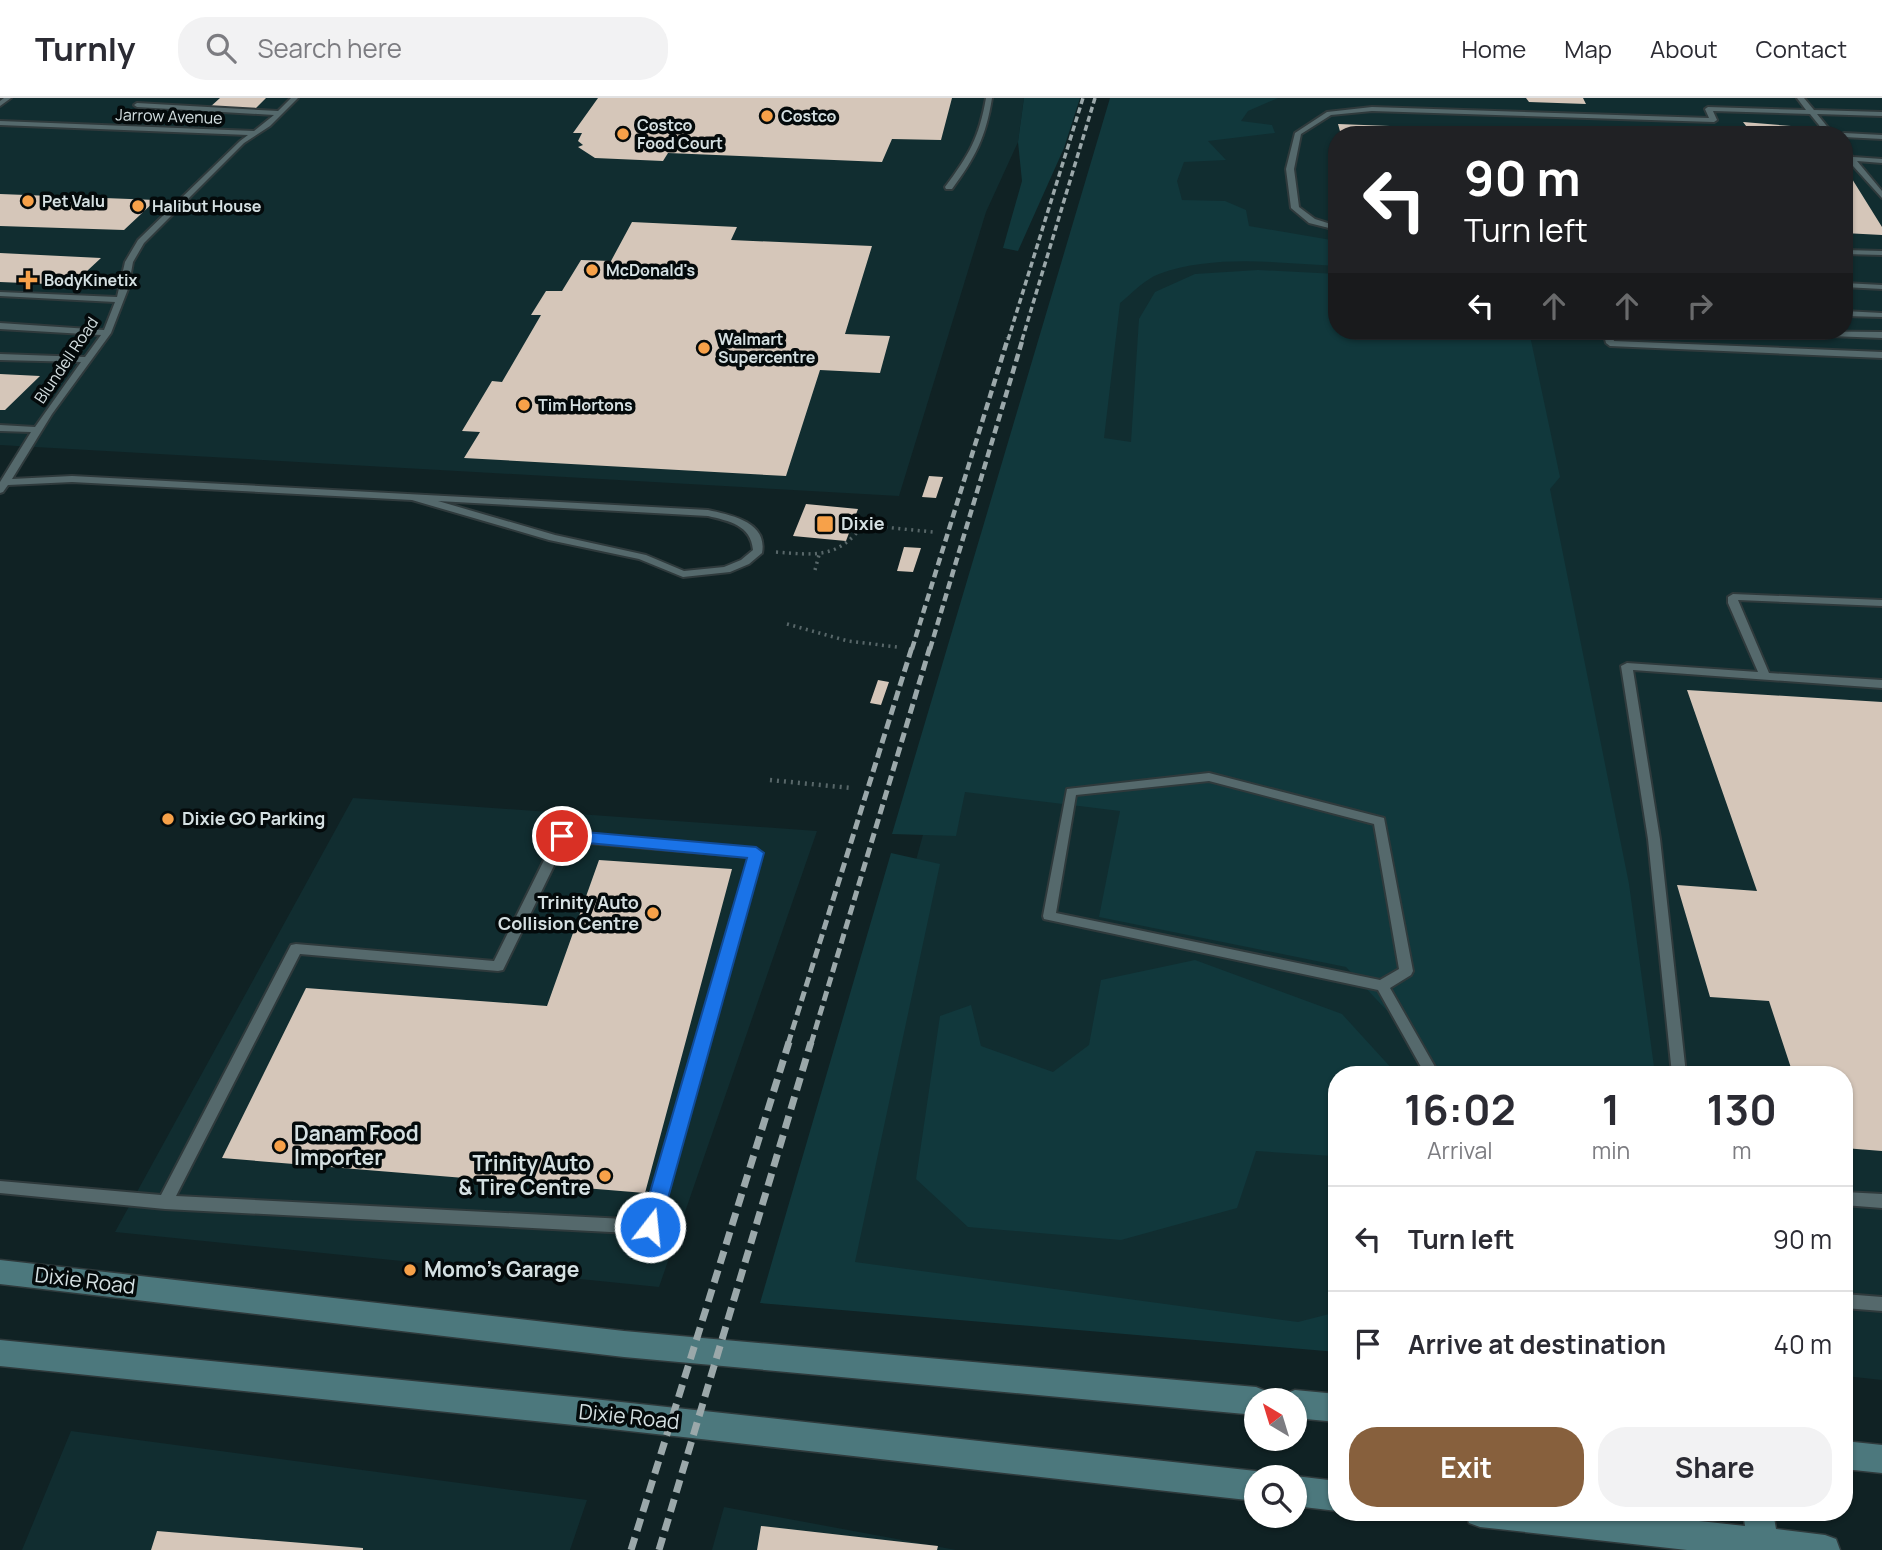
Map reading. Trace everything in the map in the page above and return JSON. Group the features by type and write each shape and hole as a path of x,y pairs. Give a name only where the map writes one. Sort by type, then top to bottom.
{"main road":[{"name":"Dixie Road","path":"0,1272 624,1344 1244,1400"},
{"name":"Dixie Road","path":"0,1353 598,1413 1244,1485"},
{"path":"1307,1406 1328,1407"},
{"path":"1853,1456 1882,1459"},
{"path":"1307,1492 1328,1495"},
{"path":"1640,1521 1676,1523 1764,1544 1825,1550"},
{"path":"1760,1521 1764,1544"}],"lane":[{"path":"0,104 8,98"},
{"name":"Blundell Road","path":"3,486 38,430 107,333 120,300 129,262 141,242 253,133 268,125 295,98"},
{"path":"949,187 974,155 984,133 989,98"},
{"path":"1800,98 1823,126"},
{"path":"213,104 144,100 137,105 283,110"},
{"path":"257,106 283,110"},
{"path":"1328,226 1311,221 1295,208 1290,169 1298,133 1329,113 1373,109 1714,120 1708,109 1882,114"},
{"name":"Jarrow Avenue","path":"0,122 253,133"},
{"path":"1853,135 1882,137"},
{"path":"1853,159 1882,161"},
{"path":"1853,161 1882,196"},
{"path":"1853,251 1882,253"},
{"path":"1853,285 1878,286 1882,297"},
{"path":"0,294 120,300"},
{"path":"1853,313 1882,315"},
{"path":"0,326 107,333"},
{"path":"1853,334 1882,335"},
{"path":"1610,340 1611,343 1882,355"},
{"path":"0,357 86,360"},
{"path":"0,428 38,430"},
{"path":"3,486 72,479 708,513 730,518 754,530 758,539 758,551 745,562 726,570 683,574 642,557 552,538 415,498"},
{"path":"1765,676 1732,603 1733,597 1882,603"},
{"path":"1678,1066 1654,839 1627,666 1882,684"},
{"path":"1382,986 1406,971 1380,821 1209,777 1070,792 1049,916 1382,986 1427,1066"},
{"path":"0,1187 165,1202 650,1227 756,853 562,836 498,966 296,949 165,1202"},
{"path":"1853,1199 1882,1201"},
{"path":"1853,1302 1882,1304"}],"path":[{"path":"853,524 933,532"},
{"path":"758,551 819,555 846,546 863,525"},
{"path":"815,570 819,555"},
{"path":"787,624 849,641 897,648"},
{"path":"770,780 851,788"}],"shaded area":[{"path":"0,98 1024,98 1018,142 986,212 899,496 0,445"},
{"path":"1024,98 1080,98 1064,148 1018,251 1003,248 1022,181 1018,142"},
{"path":"1110,98 1278,98 1248,111 1241,121 1272,125 1275,133 1208,141 1226,160 1184,162 1177,181 1182,200 1225,201 1246,210 1249,226 1328,239 1328,265 1247,261 1202,264 1159,274 1143,283 1120,303 1104,438 1131,442 1139,319 1155,292 1195,274 1258,270 1328,274 1328,340 1531,340 1560,477 1550,489 1629,884 1654,1066 1431,1066 1422,1048 1346,967 1099,917 1120,811 965,792 956,836 892,834"},
{"path":"1125,98 1882,98 1882,1380 1853,1377 1853,1066 1328,1066 1328,1327 802,1276"},
{"path":"353,798 817,831 659,1287 115,1232"},
{"path":"891,853 940,864 855,1262 1298,1322 1328,1314 1328,1351 760,1303"},
{"path":"1195,960 1342,1014 1389,1066 1328,1066 1328,1156 1256,1151 1237,1208 1121,1240 968,1227 916,1179 940,1016 971,1005 981,1046 1053,1072 1089,1045 1101,980"},
{"path":"71,1431 587,1500 570,1550 22,1550"},
{"path":"724,1507 956,1550 712,1550"}],"building":[{"path":"220,98 266,98 254,110 209,108"},
{"name":"Costco","path":"598,98 952,98 941,140 892,139 882,162 668,153 663,161 595,158 578,147 583,145 578,141 582,133 573,133"},
{"path":"1526,98 1583,98 1586,104 1529,102"},
{"path":"1743,122 1791,126 1746,126"},
{"path":"1338,124 1391,126 1339,126"},
{"path":"1853,180 1882,227 1882,235 1853,233"},
{"path":"0,194 156,200 124,230 0,226"},
{"name":"Walmart Supercentre","path":"632,222 737,227 731,240 872,246 845,334 890,336 880,373 820,370 786,476 464,458 480,432 462,431 492,381 502,382 541,315 531,315 546,291 562,291 581,260 611,261"},
{"path":"0,253 101,258 72,285 0,282"},
{"path":"0,374 40,376 5,410 0,410"},
{"path":"929,476 943,477 936,498 922,497"},
{"path":"806,504 858,509 846,541 793,536"},
{"path":"904,547 921,548 913,572 897,571"},
{"path":"878,680 889,682 881,705 870,703"},
{"path":"1687,690 1882,702 1882,1151 1853,1149 1853,1066 1790,1066 1769,1001 1710,997 1677,885 1757,891"},
{"path":"599,860 732,869 645,1193 222,1158 306,988 547,1006"},
{"path":"761,1526 938,1546 937,1550 757,1550"},
{"path":"157,1531 363,1548 363,1550 151,1550"}],"railway":[{"path":"1008,340 1083,98"},
{"path":"1022,340 1095,98"},
{"path":"912,649 1008,338"},
{"path":"930,649 1023,338"},
{"path":"788,1044 912,647"},
{"path":"811,1044 930,647"},
{"path":"631,1550 789,1042"},
{"path":"659,1550 811,1042"}],"place":[{"name":"Costco","path":"767,116"},
{"name":"Costco Food Court","path":"623,134"},
{"name":"Pet Valu","path":"28,201"},
{"name":"Halibut House","path":"138,206"},
{"name":"McDonald's","path":"592,270"},
{"name":"BodyKinetix","path":"28,280"},
{"name":"Walmart Supercentre","path":"704,348"},
{"name":"Tim Hortons","path":"524,405"},
{"name":"Dixie","path":"825,524"},
{"name":"Dixie GO Parking","path":"168,819"},
{"name":"Trinity Auto Collision Centre","path":"653,913"},
{"name":"Danam Food Importer","path":"280,1146"},
{"name":"Trinity Auto & Tire Centre","path":"605,1176"},
{"name":"Momo’s Garage","path":"410,1270"}],"route":[{"path":"562,836 756,853 650,1227"}]}
